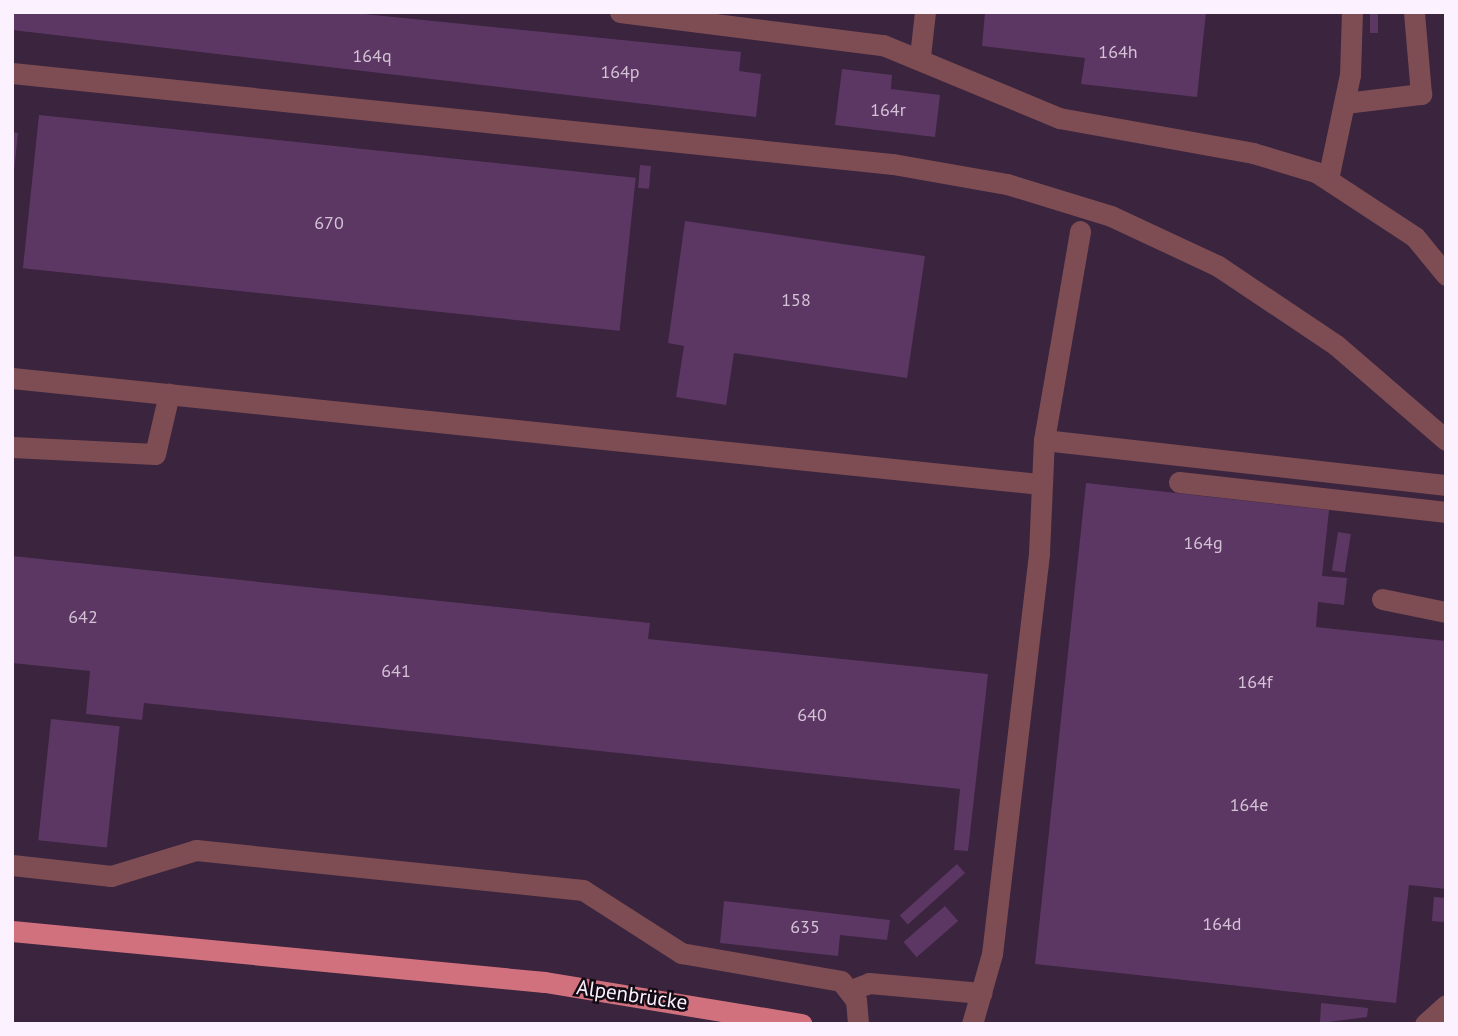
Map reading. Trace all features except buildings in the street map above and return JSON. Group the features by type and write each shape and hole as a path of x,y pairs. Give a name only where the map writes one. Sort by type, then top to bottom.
{"main road":[{"name":"Alpenbrücke","path":"12,931 545,982 802,1024"}],"street":[{"path":"620,12 841,37 920,56 1059,118 1253,153 1328,179 1415,237 1446,275"},
{"path":"920,56 925,12"},
{"path":"1328,179 1345,103 1352,12"},
{"path":"1345,103 1421,94 1414,12"},
{"path":"12,73 893,164 1007,184 1111,216 1218,266 1286,307 1384,385 1446,440"},
{"path":"972,1024 992,954 1039,553 1039,484 1044,440 1080,231"},
{"path":"12,378 1039,484"},
{"path":"12,447 155,454 169,394"},
{"path":"1044,440 1446,485"},
{"path":"1179,482 1446,512"},
{"path":"1382,599 1446,612"},
{"path":"12,865 111,876 196,850 583,890 681,953 827,977 850,990 858,1024"},
{"path":"850,990 869,983 982,993"},
{"path":"1425,1024 1446,1005"}],"shaded area":[{"path":"12,12 1446,12 1446,1024 12,1024"}]}
